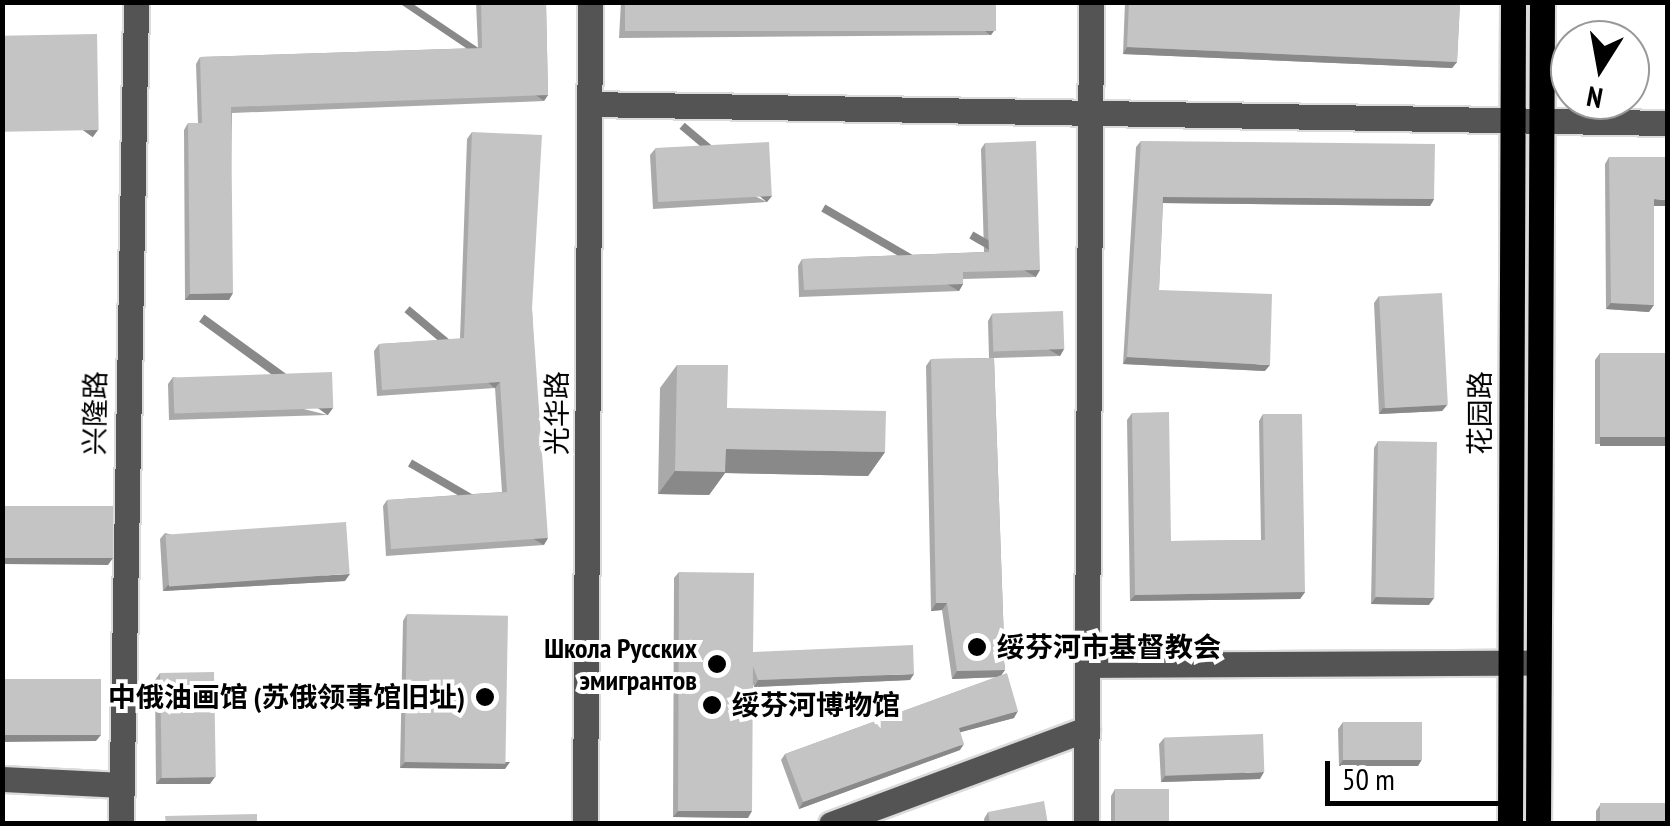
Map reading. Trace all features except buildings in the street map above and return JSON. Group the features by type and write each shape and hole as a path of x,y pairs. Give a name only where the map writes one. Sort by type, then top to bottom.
{"main road":[{"name":"花园路","path":"1510,824 1513,2"},
{"path":"1538,824 1542,2"}],"street":[{"name":"兴隆路","path":"121,824 136,2"},
{"name":"光华路","path":"585,824 590,2"},
{"path":"1086,824 1091,2"},
{"path":"588,104 1668,123"},
{"path":"1088,665 1538,663"},
{"path":"831,824 1087,729"},
{"path":"2,779 120,785"}],"place":[{"name":"绥芬河市基督教会","path":"977,647"},
{"name":"Школа Русских эмигрантов","path":"717,664"},
{"name":"中俄油画馆 (苏俄领事馆旧址)","path":"485,697"},
{"name":"绥芬河博物馆","path":"712,705"}]}
